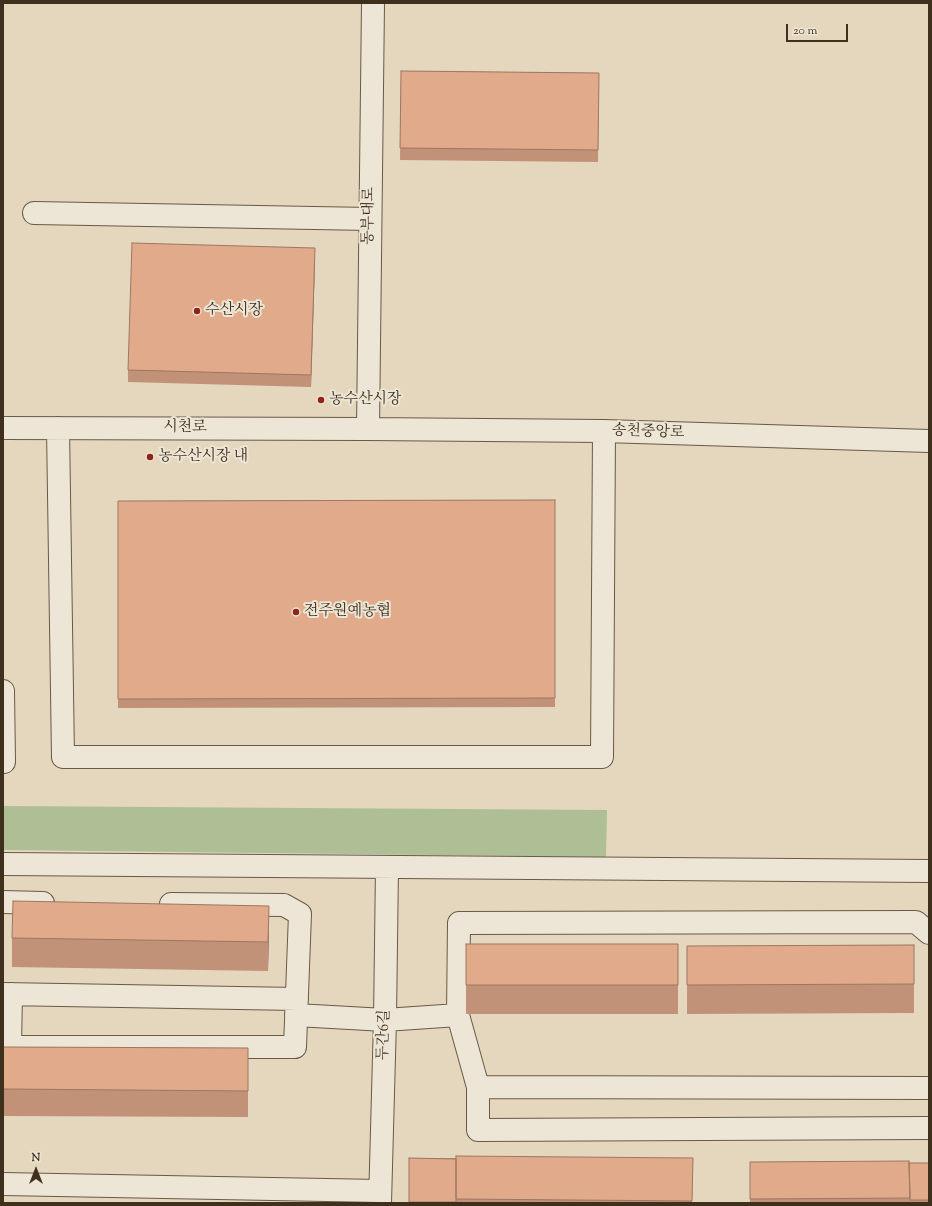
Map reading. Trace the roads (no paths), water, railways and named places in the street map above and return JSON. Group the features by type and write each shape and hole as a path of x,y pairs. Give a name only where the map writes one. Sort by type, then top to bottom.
{"street":[{"name":"동부대로","path":"368,428 373,3"},
{"path":"34,214 370,219"},
{"name":"시천로","path":"3,428 368,428"},
{"path":"58,428 63,757 602,757 604,431"},
{"name":"송천중앙로","path":"368,428 604,431 929,441"},
{"path":"3,691 4,762"},
{"path":"3,864 929,871"},
{"name":"두간6길","path":"380,1197 386,1020 387,867"},
{"path":"3,902 66,903"},
{"path":"152,904 284,905 300,914 297,1007 295,1047 7,1047 7,994 297,1007 386,1020 458,1015"},
{"path":"929,933 916,922 459,923 458,1015 478,1087 478,1130 929,1128"},
{"path":"478,1087 929,1088"},
{"path":"3,1184 380,1197"}],"place":[{"name":"수산시장","path":"197,311"},
{"name":"농수산시장","path":"321,400"},
{"name":"농수산시장 내","path":"150,457"},
{"name":"전주원예농협","path":"296,612"}]}
